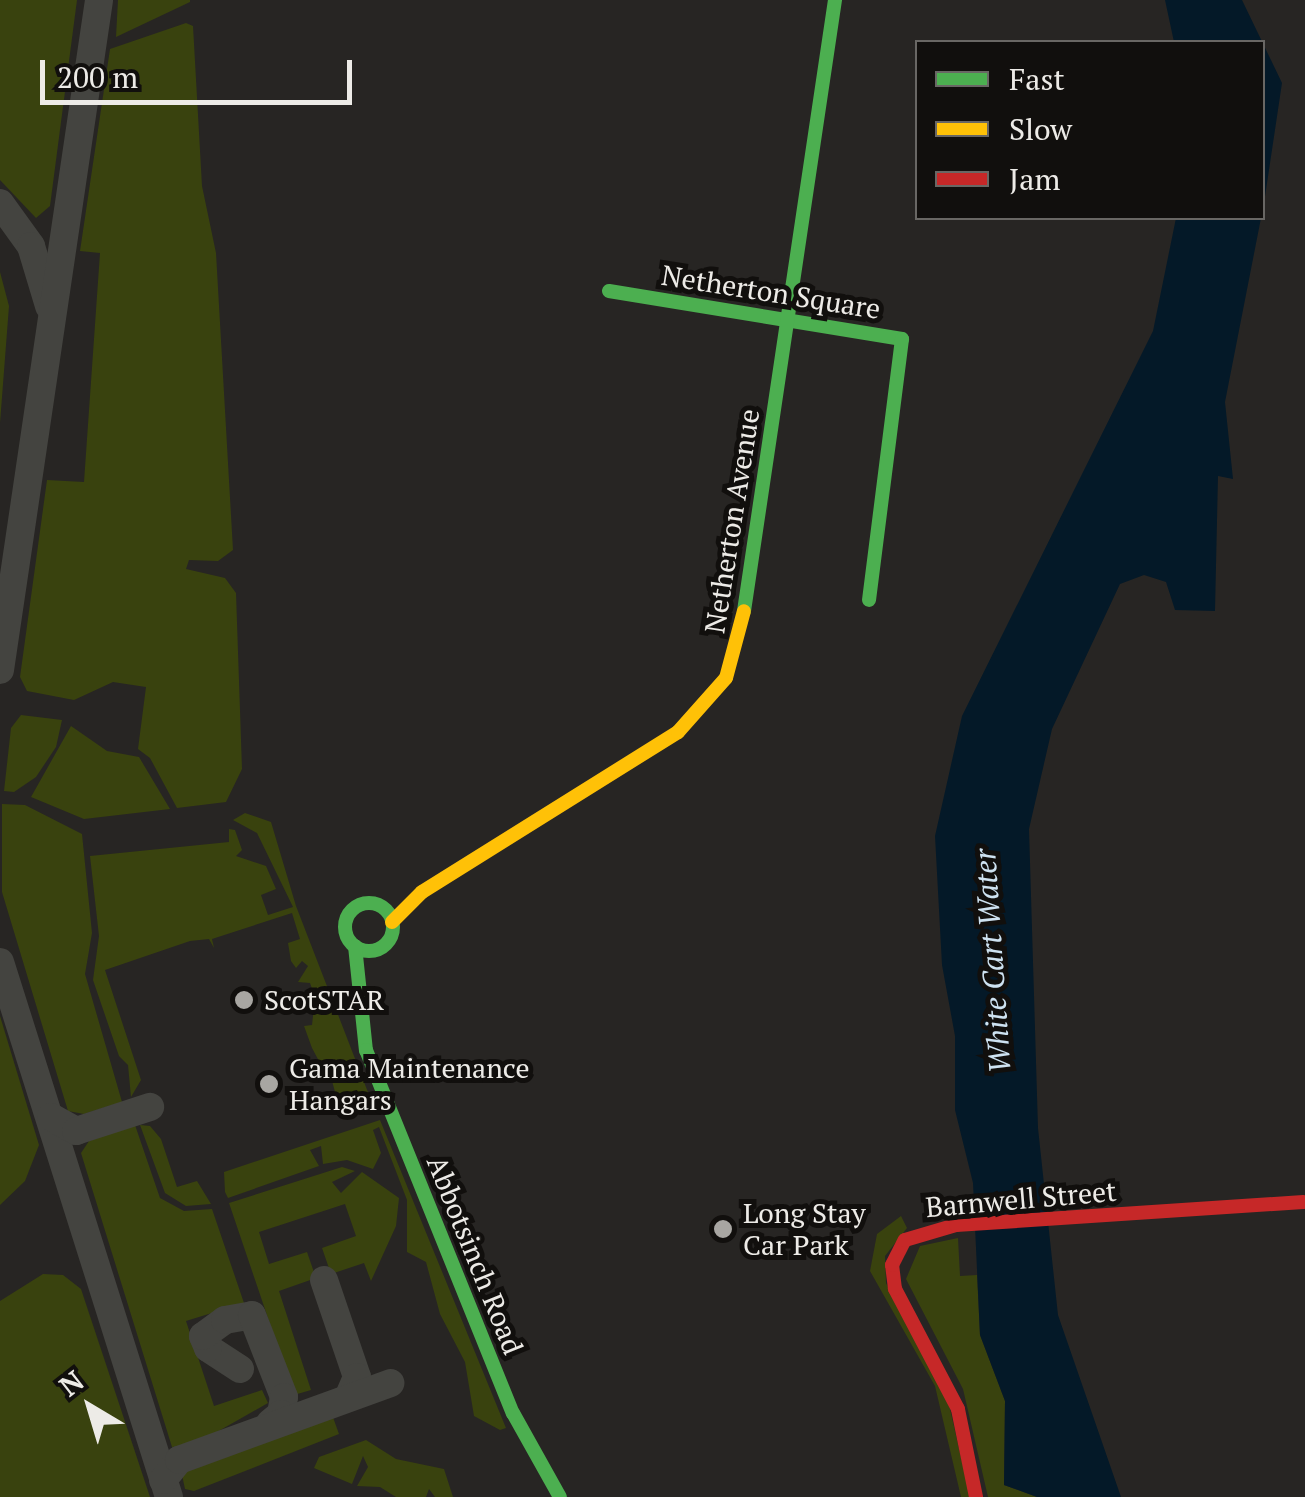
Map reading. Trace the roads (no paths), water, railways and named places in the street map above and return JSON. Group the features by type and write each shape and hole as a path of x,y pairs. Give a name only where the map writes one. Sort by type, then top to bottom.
{"street":[{"name":"Netherton Avenue","path":"392,922 422,892 678,732 726,678 742,625 834,0"},
{"name":"Netherton Square","path":"608,291 902,339 868,600"},
{"name":"Netherton Avenue","path":"379,905 422,892"},
{"path":"358,987 374,950 390,937 392,922 379,905 357,906 347,917 345,931 355,946 374,950"},
{"name":"Abbotsinch Road","path":"355,946 360,1024 513,1413 560,1497"},
{"name":"Barnwell Street","path":"976,1497 953,1397 893,1278 905,1240 956,1225 1303,1202"}],"water":[{"path":"1165,0 1242,0 1261,40 1174,40"},
{"path":"1265,48 1282,83 1265,197"},
{"name":"White Cart Water","path":"1176,220 1261,220 1225,402 1233,479 1218,476 1215,611 1175,610 1166,582 1144,575 1120,584 1052,729 1029,829 1038,1128 1058,1315 1121,1497 1037,1497 1004,1485 1005,1401 980,1335 973,1183 955,1110 955,1036 942,965 935,836 962,716 1153,331"}],"place":[{"name":"ScotSTAR","path":"244,1000"},
{"name":"Gama Maintenance Hangars","path":"269,1084"},
{"name":"Long Stay Car Park","path":"723,1229"}]}
